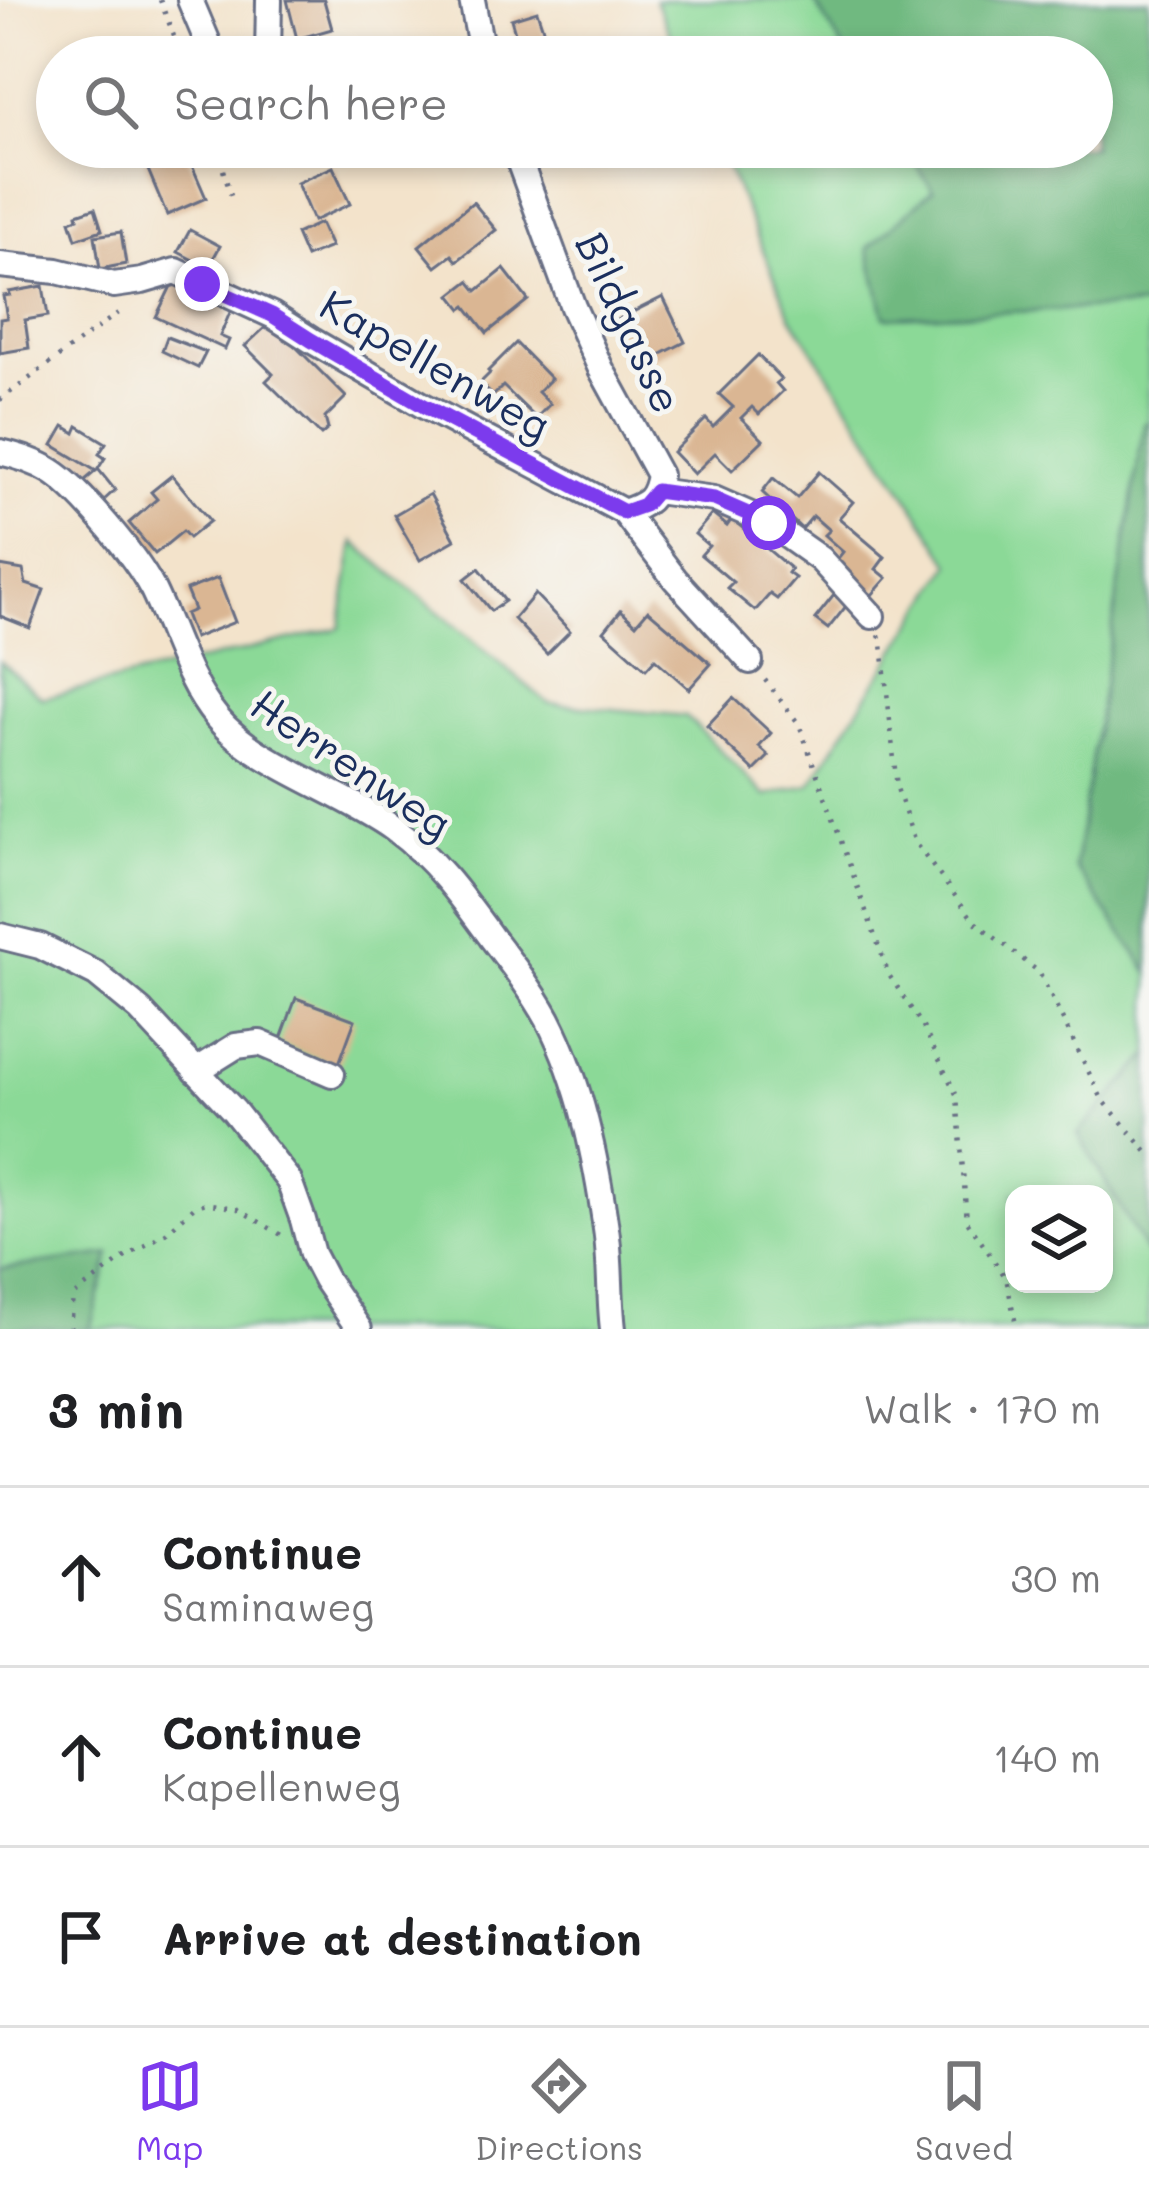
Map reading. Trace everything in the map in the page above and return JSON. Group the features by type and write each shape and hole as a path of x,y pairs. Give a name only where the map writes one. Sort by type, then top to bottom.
{"street":[{"path":"190,0 205,36"},
{"path":"268,0 268,36"},
{"path":"472,0 479,36"},
{"name":"Bildgasse","path":"522,168 601,370 659,475 656,491"},
{"name":"Kapellenweg","path":"0,265 57,271 114,285 176,271 272,315 424,406 624,512"},
{"name":"Herrenweg","path":"0,452 54,472 105,524 149,583 192,677 220,722 267,757 324,786 401,835 450,881 515,969 558,1042 592,1148 611,1267 614,1329"},
{"path":"750,661 675,579 624,512 644,505 656,491 714,499 769,523 820,559 872,616"},
{"path":"0,935 40,946 96,974 140,1010 234,1111 289,1181 312,1254 359,1329"},
{"path":"196,1071 236,1046 260,1043 332,1075"}],"path":[{"path":"160,0 174,36"},
{"path":"222,168 232,199"},
{"path":"0,400 122,310 125,283"},
{"path":"872,616 882,644 897,788 916,843 975,922 1039,972 1102,1099 1149,1154"},
{"path":"750,661 800,724 889,975 922,1025 957,1096 967,1221 1006,1278 1017,1329"},
{"path":"70,1329 73,1296 166,1233 195,1206 207,1203 238,1209 312,1254"}],"green space":[{"path":"655,0 813,0 836,36 671,36"},
{"path":"813,0 1149,0 1149,306 885,317 868,248 933,190 919,168 1113,168 1113,36 836,36"},
{"path":"728,168 919,168 933,190 868,248 885,317 1149,306 1149,421 1144,425 1075,867 1149,972 1149,1055 1079,1134 1108,1185 1005,1185 1005,1293 1113,1293 1113,1194 1149,1257 1149,1329 90,1329 109,1255 0,1269 0,661 42,698 340,628 354,542 548,703 686,716 766,796 810,785 951,564 791,316"},
{"path":"1149,421 1149,972 1075,867 1144,425"},
{"path":"1149,1055 1149,1257 1113,1195 1113,1185 1107,1185 1078,1134"},
{"path":"110,1254 90,1329 0,1329 0,1269"}],"building":[{"path":"287,0 324,0 332,29 296,36"},
{"path":"537,11 545,36 516,36 511,19"},
{"path":"147,168 193,168 206,198 167,215"},
{"path":"333,168 350,204 313,221 297,183"},
{"path":"473,202 496,230 457,261 452,255 436,267 419,246"},
{"path":"95,208 102,230 76,239 70,221"},
{"path":"320,223 331,247 306,257 296,234"},
{"path":"190,230 220,246 208,268 178,252"},
{"path":"121,232 126,264 100,269 95,236"},
{"path":"504,269 528,300 487,333 451,295 469,281 477,291"},
{"path":"173,282 231,310 220,336 229,340 225,349 156,317"},
{"path":"43,286 48,316 25,320 29,348 0,353 0,319 7,318 3,296"},
{"path":"663,297 685,342 638,366 615,321"},
{"path":"271,322 346,397 325,418 328,429 321,435 266,381 273,374 245,346"},
{"path":"167,337 206,352 198,368 162,351"},
{"path":"516,343 551,379 538,392 550,404 536,418 503,386 493,396 480,383"},
{"path":"758,355 781,379 776,383 783,391 759,414 752,407 741,418 763,440 732,470 715,453 694,474 673,452 706,419 713,427 733,407 719,394"},
{"path":"64,426 75,433 78,426 106,443 98,469 115,490 103,501 84,481 96,471 53,445"},
{"path":"819,472 853,502 839,518 885,557 876,569 887,578 872,595 835,562 843,552 824,535 829,530 813,516 802,529 762,492 773,478 797,498"},
{"path":"172,475 210,521 189,538 183,531 155,554 129,523 157,499 151,492"},
{"path":"430,494 455,540 420,560 394,515"},
{"path":"712,514 727,526 732,519 791,569 788,573 795,578 777,599 770,594 755,611 727,588 733,582 701,555 709,546 695,534"},
{"path":"0,566 23,570 26,584 44,590 30,628 0,616"},
{"path":"479,568 505,601 491,611 465,579"},
{"path":"218,578 235,622 194,638 185,614 194,610 186,590"},
{"path":"535,594 570,631 547,654 514,619"},
{"path":"834,595 847,605 828,629 815,619"},
{"path":"621,610 636,624 648,610 711,664 689,689 655,659 646,669 604,631"},
{"path":"733,698 771,733 759,747 769,756 754,771 707,726"},
{"path":"296,998 355,1020 338,1066 279,1044"}],"route":[{"path":"202,284 272,315 424,406 624,512 644,505 656,491 714,499 769,523"}]}
